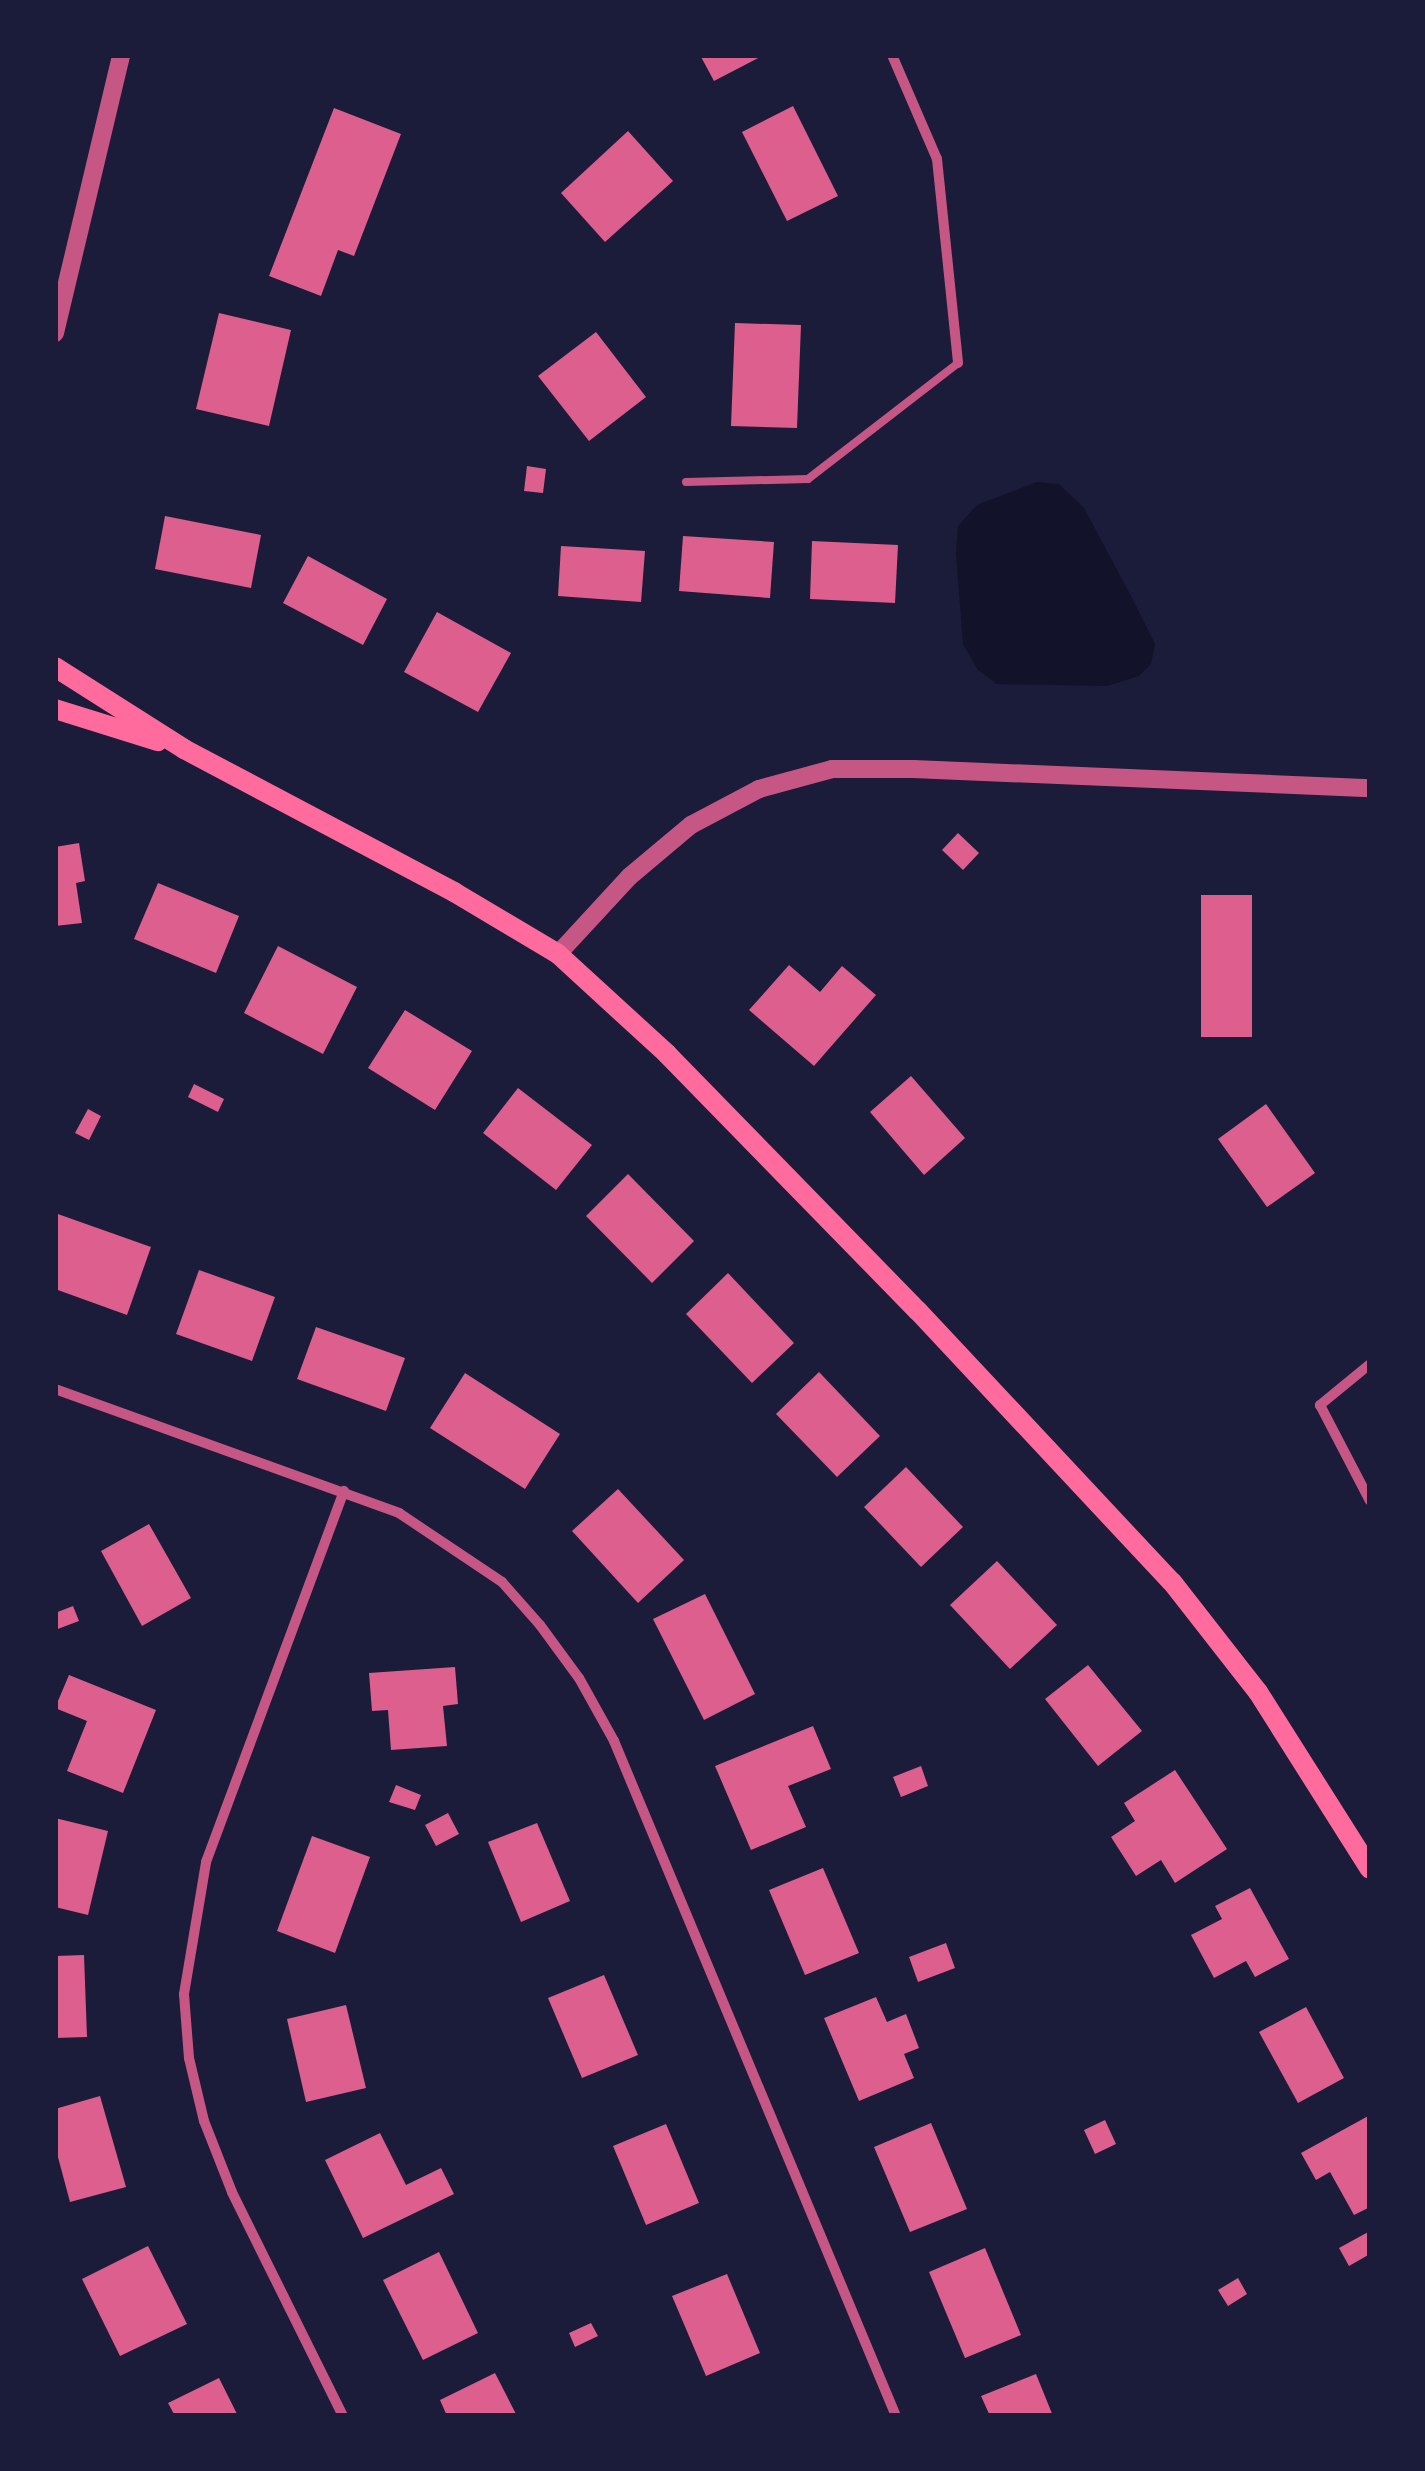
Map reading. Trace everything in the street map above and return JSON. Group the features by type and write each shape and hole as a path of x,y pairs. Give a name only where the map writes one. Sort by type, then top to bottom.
{"main road":[{"path":"55,667 184,749 454,892 558,954 785,1171 1172,1582 1258,1692 1370,1869"},
{"path":"55,710 184,749"}],"street":[{"path":"55,333 121,55"},
{"path":"892,55 938,159 958,362"},
{"path":"558,954 630,877 691,826 760,789 832,769 913,768 1370,788"},
{"path":"1370,1364 1320,1405 1370,1502"},
{"path":"55,1389 399,1514 502,1582 579,1678 614,1741 896,2416"},
{"path":"343,2416 232,2192 204,2122 189,2058 184,1994 206,1862 344,1491"}],"lane":[{"path":"686,482 808,479 958,362"}],"shaded area":[{"path":"1037,482 1059,484 1084,508 1132,598 1155,644 1151,664 1139,676 1107,686 997,684 978,670 963,644 956,553 958,526 977,505"}],"building":[{"path":"700,55 764,55 714,81"},
{"path":"793,106 838,196 787,221 742,132"},
{"path":"334,108 401,134 354,256 338,250 321,296 269,276"},
{"path":"628,131 673,181 605,242 561,193"},
{"path":"219,313 291,330 269,426 196,409"},
{"path":"735,323 801,325 797,428 731,426"},
{"path":"596,332 646,397 589,441 538,376"},
{"path":"527,466 546,469 543,493 524,491"},
{"path":"165,516 261,535 251,588 155,569"},
{"path":"683,536 774,542 770,598 679,591"},
{"path":"812,541 898,545 895,603 810,599"},
{"path":"561,546 645,551 641,602 558,596"},
{"path":"308,556 387,599 363,645 283,603"},
{"path":"437,612 511,653 478,712 404,672"},
{"path":"958,833 979,853 963,870 942,850"},
{"path":"79,843 85,881 76,883 82,923 55,926 55,847"},
{"path":"158,883 239,916 216,973 134,939"},
{"path":"1201,895 1252,895 1252,1037 1201,1037"},
{"path":"278,946 357,987 323,1054 244,1013"},
{"path":"789,965 820,992 842,966 876,995 814,1066 749,1010"},
{"path":"405,1010 472,1051 435,1110 368,1068"},
{"path":"911,1076 965,1138 924,1175 870,1112"},
{"path":"194,1084 224,1099 218,1112 188,1097"},
{"path":"518,1088 592,1145 556,1190 483,1133"},
{"path":"1266,1104 1315,1173 1267,1207 1218,1139"},
{"path":"88,1109 101,1116 89,1140 75,1133"},
{"path":"628,1174 694,1241 652,1283 586,1216"},
{"path":"55,1213 151,1247 127,1315 55,1289"},
{"path":"199,1270 275,1297 252,1361 176,1334"},
{"path":"728,1273 794,1343 752,1383 686,1314"},
{"path":"316,1327 405,1358 386,1411 297,1379"},
{"path":"819,1372 880,1436 837,1477 776,1414"},
{"path":"465,1373 560,1434 525,1489 430,1428"},
{"path":"906,1467 963,1527 921,1567 864,1507"},
{"path":"618,1489 684,1560 638,1603 572,1531"},
{"path":"149,1524 191,1598 142,1626 101,1551"},
{"path":"997,1561 1057,1625 1010,1669 950,1605"},
{"path":"705,1594 755,1694 704,1720 653,1619"},
{"path":"73,1606 79,1621 55,1630 55,1613"},
{"path":"1088,1665 1142,1731 1098,1766 1045,1699"},
{"path":"455,1667 458,1704 443,1706 447,1746 391,1750 388,1710 372,1711 369,1673"},
{"path":"69,1675 156,1710 123,1793 67,1771 87,1721 55,1708"},
{"path":"813,1726 831,1769 788,1786 806,1827 751,1850 715,1766"},
{"path":"921,1766 928,1786 901,1797 893,1777"},
{"path":"1175,1770 1227,1849 1175,1883 1161,1860 1136,1876 1111,1837 1135,1821 1124,1803"},
{"path":"396,1785 421,1795 415,1810 389,1802"},
{"path":"448,1813 459,1834 436,1846 425,1825"},
{"path":"55,1818 108,1831 88,1915 55,1907"},
{"path":"537,1823 570,1901 521,1922 488,1842"},
{"path":"312,1836 370,1857 335,1953 277,1931"},
{"path":"823,1868 859,1953 805,1975 769,1890"},
{"path":"1250,1888 1289,1959 1255,1977 1246,1961 1214,1978 1191,1935 1222,1919 1215,1906"},
{"path":"946,1943 955,1968 918,1982 909,1957"},
{"path":"84,1955 87,2037 55,2038 55,1956"},
{"path":"604,1975 638,2055 582,2078 548,1998"},
{"path":"876,1997 887,2022 906,2014 919,2048 904,2054 914,2078 859,2101 824,2018"},
{"path":"346,2005 366,2088 306,2102 287,2019"},
{"path":"1306,2007 1344,2078 1298,2103 1259,2032"},
{"path":"100,2096 126,2187 70,2202 55,2146 55,2109"},
{"path":"1370,2115 1370,2207 1354,2215 1330,2172 1316,2180 1301,2153"},
{"path":"1105,2120 1116,2144 1095,2154 1084,2130"},
{"path":"931,2123 967,2209 910,2232 874,2147"},
{"path":"666,2124 699,2203 646,2225 613,2146"},
{"path":"380,2133 406,2185 441,2168 454,2194 363,2238 325,2160"},
{"path":"1370,2231 1370,2254 1349,2266 1339,2248"},
{"path":"148,2246 187,2324 120,2356 82,2279"},
{"path":"985,2248 1021,2335 965,2358 929,2272"},
{"path":"439,2252 478,2333 423,2360 383,2280"},
{"path":"727,2274 760,2353 706,2376 672,2296"},
{"path":"1238,2278 1247,2294 1228,2306 1218,2290"},
{"path":"591,2323 598,2336 575,2347 569,2333"},
{"path":"495,2373 517,2416 447,2416 440,2400"},
{"path":"1036,2374 1053,2416 990,2416 981,2396"},
{"path":"219,2378 238,2416 175,2416 168,2403"}]}
